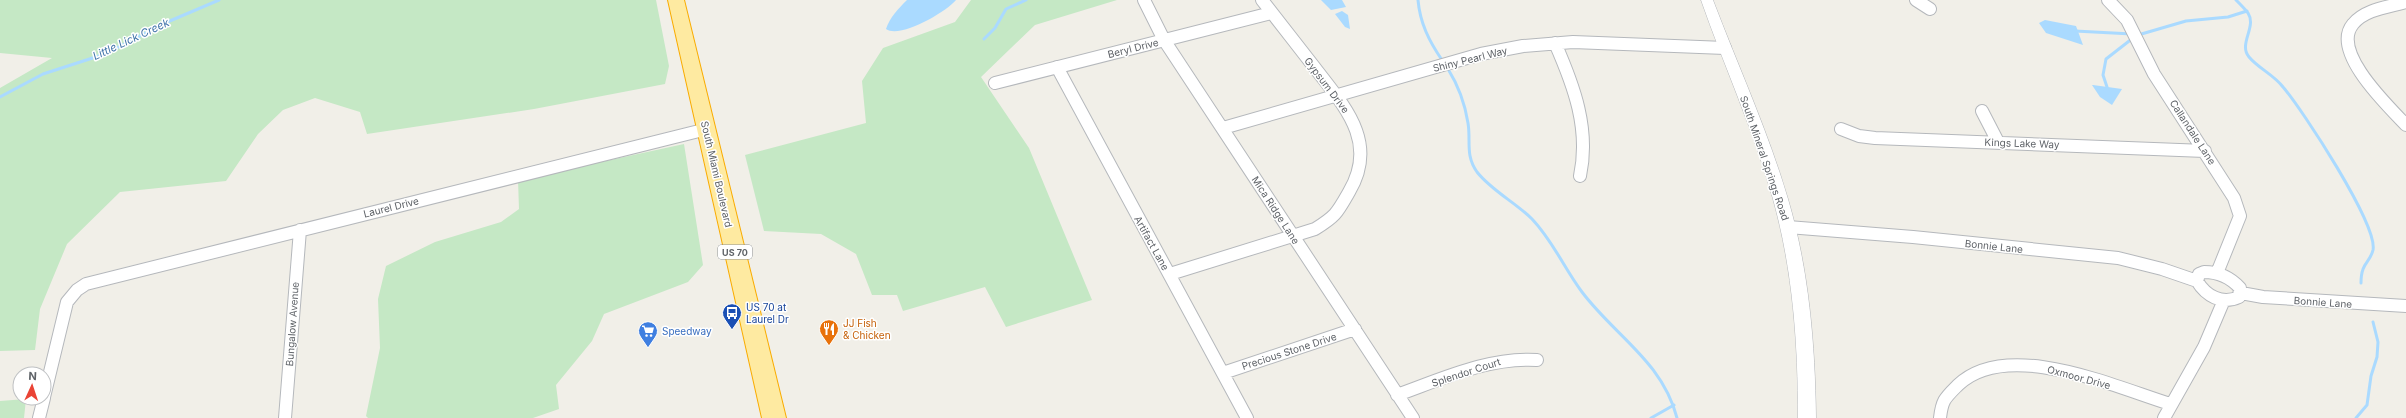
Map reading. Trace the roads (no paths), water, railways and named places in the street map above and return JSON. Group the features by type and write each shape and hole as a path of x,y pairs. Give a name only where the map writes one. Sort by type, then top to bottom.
{"highway":[{"name":"South Miami Boulevard","path":"676,0 774,418"}],"street":[{"name":"Mica Ridge Lane","path":"1144,0 1164,40 1413,418"},
{"name":"Gypsum Drive","path":"1170,274 1294,237 1315,229 1335,216 1357,179 1361,161 1361,144 1349,112 1262,0"},
{"name":"South Mineral Springs Road","path":"1707,0 1771,171 1788,227 1796,263 1806,351 1807,418"},
{"path":"1916,0 1930,9"},
{"name":"Callandale Lane","path":"2108,0 2118,8 2132,25 2143,55 2234,198 2240,216 2217,272"},
{"path":"2406,2 2372,12 2352,24 2346,37 2349,52 2360,72 2406,125"},
{"name":"Beryl Drive","path":"995,83 1271,13"},
{"name":"Shiny Pearl Way","path":"1223,128 1481,54 1523,46 1556,43 1725,48"},
{"path":"1556,43 1572,83 1580,117 1584,148 1584,163 1580,176"},
{"name":"Artifact Lane","path":"1057,67 1247,418"},
{"path":"1982,111 1998,142"},
{"name":"Laurel Drive","path":"52,366 67,302 77,290 97,280 707,129"},
{"name":"Kings Lake Way","path":"1841,129 1859,136 1875,138 2205,151"},
{"name":"Bonnie Lane","path":"1788,227 1913,237 2118,258 2162,269 2197,281"},
{"name":"Bungalow Avenue","path":"285,418 300,230"},
{"path":"2204,272 2217,272 2236,284 2241,293 2236,299 2224,300 2209,295 2197,281 2197,277 2204,272"},
{"name":"Bonnie Lane","path":"2241,293 2264,297 2406,306"},
{"path":"2164,418 2170,404 2204,347 2224,300"},
{"name":"Precious Stone Drive","path":"1223,373 1354,330"},
{"name":"Splendor Court","path":"1397,395 1499,361 1521,358 1537,360"},
{"name":"Oxmoor Drive","path":"1940,418 1942,401 1967,377 1997,367 2023,364 2061,370 2170,404"},
{"path":"39,418 42,406"}],"water":[{"path":"907,0 956,0 943,11 922,23 901,30 893,31 886,29 897,10"},
{"path":"1321,0 1342,0 1346,7 1331,10"},
{"path":"1342,11 1348,15 1350,29 1345,27 1335,14"},
{"path":"2045,20 2076,26 2083,45 2046,33 2039,23"},
{"path":"2092,85 2122,89 2112,105 2100,97"}],"waterway":[{"name":"Little Lick Creek","path":"0,97 43,74 105,54 165,23 219,0"},
{"path":"984,39 995,28 1006,9 1026,0"},
{"path":"1418,0 1426,32 1442,60"},
{"path":"2236,0 2246,11"},
{"path":"2138,35 2186,21 2228,17 2246,11"},
{"path":"2246,11 2250,18 2250,24 2245,47 2246,52 2249,57 2271,75 2293,99 2337,167 2364,217 2371,237 2373,250 2362,271 2361,283"},
{"path":"2075,31 2132,34"},
{"path":"2107,87 2103,75 2106,59 2133,38"},
{"path":"1448,69 1461,95 1465,109 1469,130 1471,160 1477,172 1490,185 1532,219 1539,227 1582,292 1595,308 1649,365 1660,380 1673,406"},
{"path":"2356,418 2367,405 2371,376 2377,357 2378,342 2373,322"},
{"path":"1651,418 1673,406"},
{"path":"1673,406 1677,418"}],"place":[{"name":"US 70 at Laurel Dr","path":"732,330"},
{"name":"JJ Fish & Chicken","path":"829,346"},
{"name":"Speedway","path":"648,348"}]}
